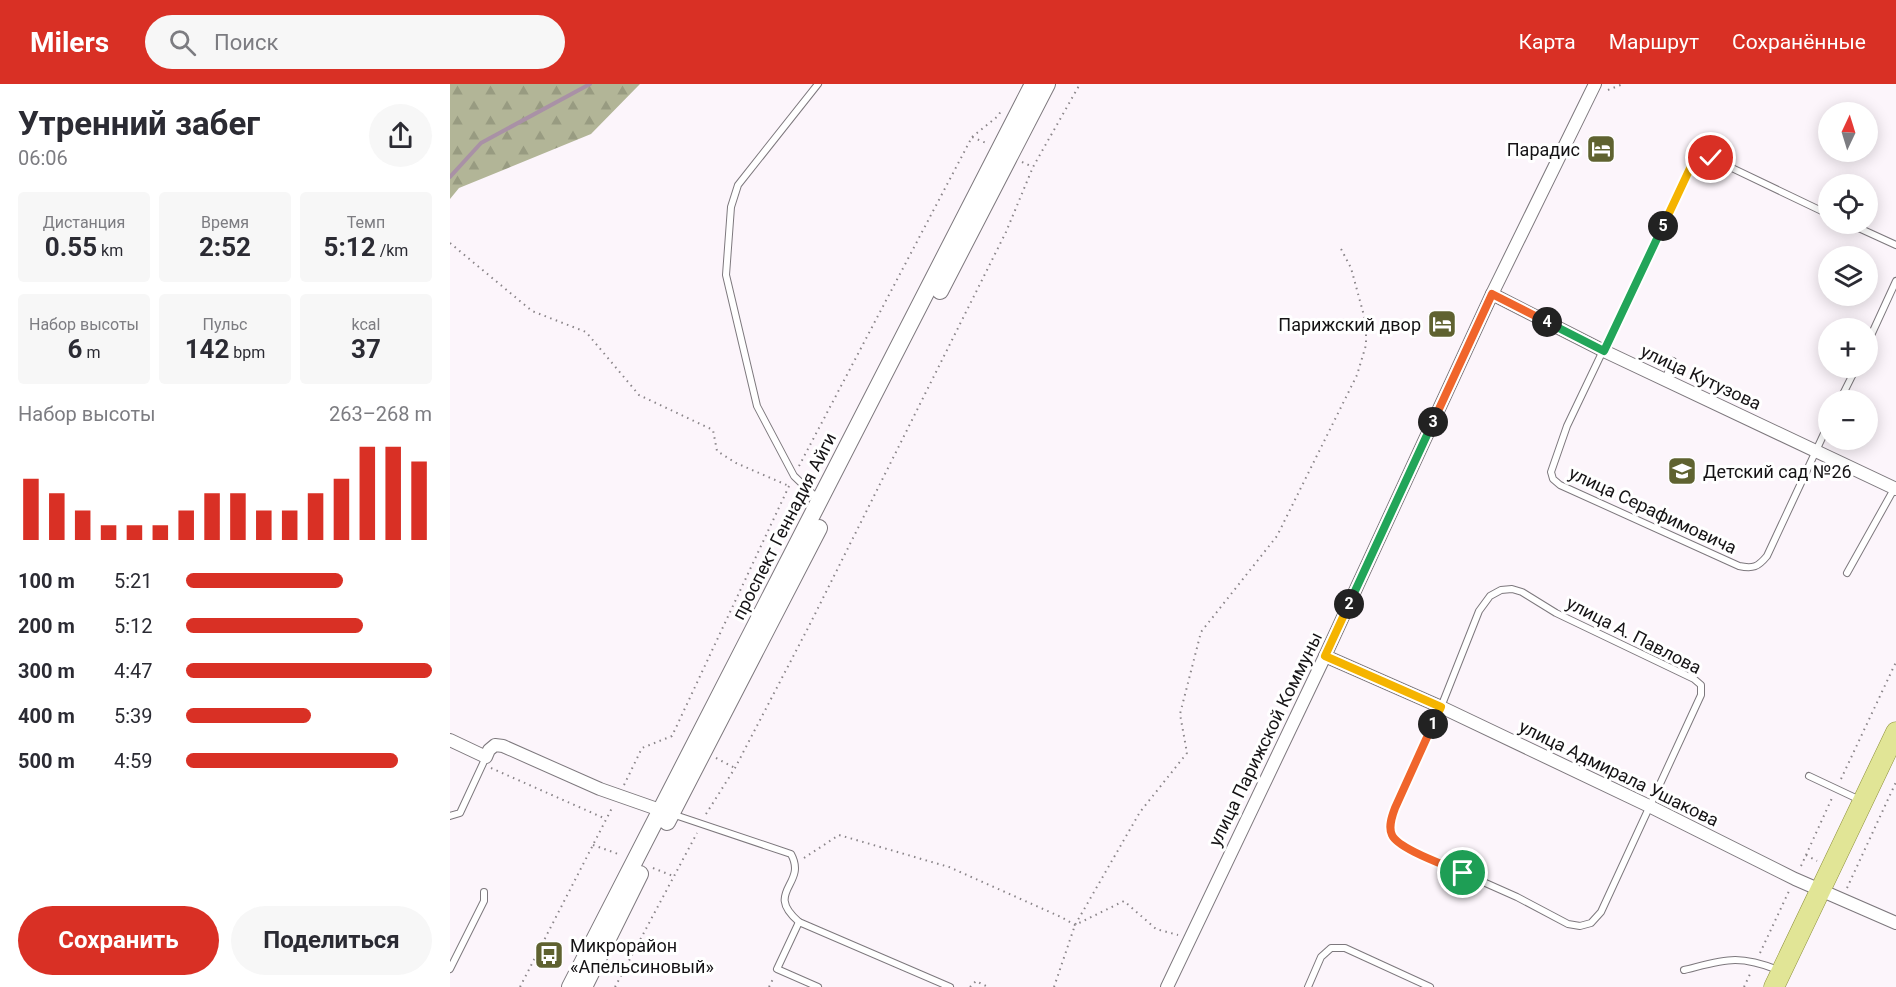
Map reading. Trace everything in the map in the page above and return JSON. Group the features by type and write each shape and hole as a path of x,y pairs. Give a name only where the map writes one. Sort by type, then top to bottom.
{"main road":[{"name":"проспект Геннадия Айги","path":"584,987 666,812 820,500 1034,84"},
{"name":"проспект Геннадия Айги","path":"570,987 666,812 1047,84"},
{"path":"1777,979 1894,742"}],"street":[{"name":"улица Парижской Коммуны","path":"1167,987 1325,656 1492,294 1600,87"},
{"name":"улица Кутузова","path":"1492,294 1604,351 1895,489"},
{"name":"улица Адмирала Ушакова","path":"1325,656 1441,707 1821,890 1896,923"},
{"path":"450,740 484,761 489,750 495,745 503,746 600,789 666,812"}],"lane":[{"path":"818,84 738,184 731,207 726,275 757,406 794,476 820,500"},
{"name":"улица Серафимовича","path":"1818,209 1711,158 1700,157 1693,162 1556,454 1551,472 1552,479 1560,484 1739,566 1752,569 1767,556 1818,448"},
{"path":"1872,234 1896,245"},
{"path":"1878,320 1896,281"},
{"path":"1665,380 1673,361"},
{"path":"1847,573 1895,489"},
{"name":"улица А. Павлова","path":"1512,589 1522,592 1556,614 1694,679 1701,685 1701,695 1601,912 1591,923 1580,926 1568,924 1517,897 1396,842 1391,834 1391,820 1395,808 1441,707 1479,611 1490,596 1500,590 1512,589"},
{"path":"450,816 460,813 484,761"},
{"path":"1809,776 1863,802"},
{"path":"666,812 791,854 796,863 795,873 785,895 784,904 788,912 799,922 950,987"},
{"path":"450,969 484,901 484,892"},
{"path":"799,922 777,969 818,987"},
{"path":"1308,987 1321,957 1331,948 1345,948 1430,987"},
{"path":"1684,970 1730,959 1756,962 1777,979"}],"path":[{"path":"706,814 735,768 814,615 1006,232 1033,167 1080,84"},
{"path":"1600,87 1623,84"},
{"path":"798,467 972,137 998,117 1002,108"},
{"path":"972,137 991,146"},
{"path":"1017,159 1033,167"},
{"path":"450,243 532,311 586,332 639,395 713,430 717,451 736,463 789,486"},
{"path":"1054,987 1075,925 1140,812 1186,753 1180,714 1202,632 1277,536 1357,375 1366,345 1365,323 1351,268 1340,247"},
{"path":"623,786 642,748 672,736 792,481"},
{"path":"1840,783 1896,662"},
{"path":"711,755 735,768"},
{"path":"484,761 606,819"},
{"path":"1846,891 1896,782"},
{"path":"1797,875 1833,797"},
{"path":"520,987 616,801"},
{"path":"615,987 698,831"},
{"path":"796,863 839,835 949,867 1060,916 1075,925"},
{"path":"593,845 626,857"},
{"path":"1806,855 1819,862"},
{"path":"653,868 674,876"},
{"path":"1848,875 1852,877"},
{"path":"1744,987 1793,883"},
{"path":"1075,925 1124,901 1156,929 1189,939"},
{"path":"970,987 976,981 988,987"}],"green space":[{"path":"450,84 640,84 591,134 459,188 450,199"}],"waterway":[{"path":"450,177 481,143 590,84"}],"place":[{"name":"Парадис","path":"1601,149"},
{"name":"Парижский двор","path":"1442,324"},
{"name":"Детский сад №26","path":"1682,471"},
{"name":"Микрорайон «Апельсиновый»","path":"549,955"}],"route":[{"path":"1463,873 1396,842 1391,834 1391,820 1395,808 1441,707 1325,656 1492,294 1604,351 1693,162 1700,157 1711,158"}]}
